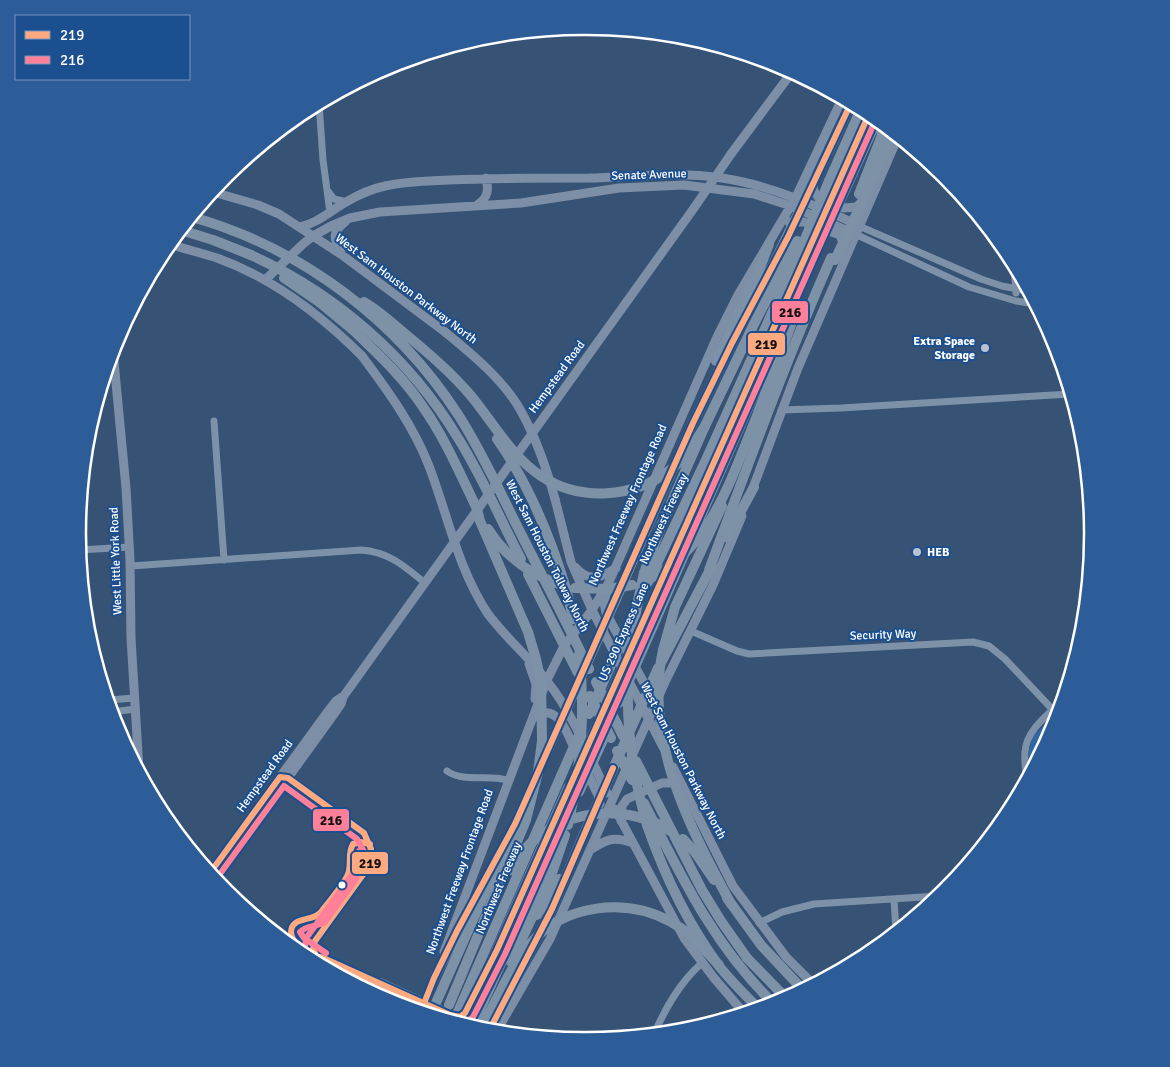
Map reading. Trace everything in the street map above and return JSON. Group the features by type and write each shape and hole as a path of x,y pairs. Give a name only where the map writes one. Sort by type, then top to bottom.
{"highway":[{"path":"433,1008 693,422 732,342 774,263 834,140 847,110"},
{"path":"838,185 859,117"},
{"name":"US 290 Express Lane","path":"466,1017 645,618 807,246 838,185 866,122"},
{"path":"475,1019 654,626 792,308 811,224 838,185 873,127"},
{"path":"837,259 882,134"},
{"path":"710,570 789,357 809,310 837,259 889,139"},
{"name":"West Sam Houston Tollway North","path":"199,219 254,239 335,284 397,339 422,366 459,417 480,452 685,857 721,921 748,958 780,992"},
{"name":"West Sam Houston Tollway North","path":"188,232 251,255 302,281 355,319 403,364 444,416 462,443 477,472 691,896 713,932 736,963 768,997"},
{"path":"693,422 699,399 731,326 758,273 769,244"},
{"path":"719,965 685,911 666,874 655,849 642,808 634,773 628,721 630,651 644,573 661,526 705,426 754,324 807,246"},
{"name":"Northwest Freeway","path":"456,1015 636,608 807,246"},
{"path":"251,255 256,263 295,285 336,316 364,340 404,381 441,435 488,530 509,556 544,578 567,586 591,590 608,590 647,580 669,568 682,558 703,533 727,485 754,421 791,325 792,308"},
{"path":"335,284 375,309 426,350 464,388 520,459 553,483 587,493 603,494 641,486 671,469 685,456 705,426"},
{"path":"403,332 469,401 487,424 516,468 538,511 559,565 571,607 578,647 583,700 582,731 578,771 568,826 550,879 500,985 486,1021"},
{"path":"727,485 726,499 675,607 666,633 661,657 659,701 663,738 669,766 681,801 692,829 731,904"},
{"path":"493,1023 552,909 583,833 661,662 754,486"},
{"path":"446,1012 526,820 533,797 542,741 538,711 541,682 528,632 487,538 477,509"},
{"path":"487,912 514,862 535,839 564,822 586,815 609,812 628,814 666,828 683,839 761,945 798,984"},
{"path":"434,978 457,931 515,824"},
{"path":"485,996 554,887 583,833"},
{"path":"489,1013 516,963 535,939 568,916 595,908 609,907 639,910 670,921 690,936 753,1003"},
{"path":"461,1016 465,1013 497,950"},
{"path":"342,968 411,1001"},
{"path":"350,973 437,1009"}],"main road":[{"name":"Hempstead Road","path":"215,867 425,583 731,154 787,78"},
{"name":"Northwest Freeway Frontage Road","path":"423,1005 528,725 538,711 547,680 564,646 592,610 609,582 717,336 738,296 792,206 839,105"},
{"path":"500,1024 550,939 648,719 734,539 837,259 857,230 895,144"},
{"path":"810,169 816,195 844,208 856,207 874,194"},
{"name":"Senate Avenue","path":"300,227 313,224 347,202 367,192 385,186 411,182 486,178 693,175 739,181 796,197 857,230"},
{"path":"477,206 488,194 486,178"},
{"name":"Senate Avenue","path":"265,280 303,244 331,226 350,218 380,212 521,203 619,188 684,185 754,194 857,230"},
{"name":"West Sam Houston Parkway North","path":"220,194 258,205 279,214 342,255 445,332 488,369 522,412 547,468 571,562 592,610 733,886 791,963 808,979"},
{"path":"770,199 780,212 781,222"},
{"path":"342,255 335,241 335,232 339,226 350,218"},
{"path":"775,233 787,223 804,222 840,235 843,243"},
{"path":"178,247 217,258 265,280 316,313 362,356 392,396 419,443 429,467 470,585 488,614 504,634 547,680 571,718 632,843 684,938 702,963 739,1008"},
{"name":"West Little York Road","path":"115,368 124,452 130,547 131,627 138,754"},
{"path":"571,562 583,575 595,578 604,576 616,568"},
{"path":"609,582 604,602 606,613 644,683 656,686 666,680"},
{"path":"526,656 533,671 536,684 538,711 556,715 598,795 600,827"},
{"name":"Hempstead Road","path":"220,872 341,704 342,697"},
{"path":"621,821 622,806 628,799 662,783 672,783 684,788"},
{"path":"590,850 610,839 624,840 632,843"}],"street":[{"path":"320,112 323,160 330,213"},
{"path":"327,191 334,199 347,202"},
{"name":"Senate Avenue","path":"857,230 981,279 1020,290"},
{"name":"Senate Avenue","path":"857,230 969,286 1027,303"},
{"path":"1015,282 1016,301"},
{"path":"781,410 1064,394"},
{"path":"214,421 224,560"},
{"path":"87,550 130,547"},
{"path":"130,566 366,551 389,557 425,583"},
{"name":"Security Way","path":"691,631 737,651 749,654 974,642 989,646 1005,659 1052,709"},
{"path":"115,699 135,698"},
{"path":"119,711 135,709"},
{"path":"1025,767 1024,752 1027,740 1050,713"},
{"path":"447,771 456,777 498,777 507,780"},
{"path":"759,923 782,912 814,904 926,897"},
{"path":"894,899 895,923"},
{"path":"658,1027 669,1003 686,978 702,963"}],"shaded area":[{"path":"1046,723 1029,759 1029,748 1034,735"}],"transit line":[{"name":"219","path":"423,1005 434,978 457,931 515,824 693,423 732,343 788,237 848,110"},
{"name":"219","path":"461,1016 465,1013 497,950 866,122"},
{"name":"216","path":"471,1018 505,954 873,127"},
{"name":"219","path":"493,1023 552,909 613,768"},
{"name":"219","path":"215,867 280,777 288,778 364,833 371,849 370,865 315,941 313,949 314,952"},
{"name":"216","path":"221,873 284,786 357,839 363,850 362,861 307,937 305,946"},
{"name":"219","path":"292,936 292,927 299,921 318,915 340,888 348,874 350,852 353,844 360,842 370,844"},
{"name":"216","path":"326,953 304,938 300,932 305,928 325,922 356,879 359,851 368,853"},
{"name":"219","path":"328,960 439,1010"}],"place":[{"name":"Extra Space Storage","path":"985,348"},
{"name":"HEB","path":"917,552"}]}
